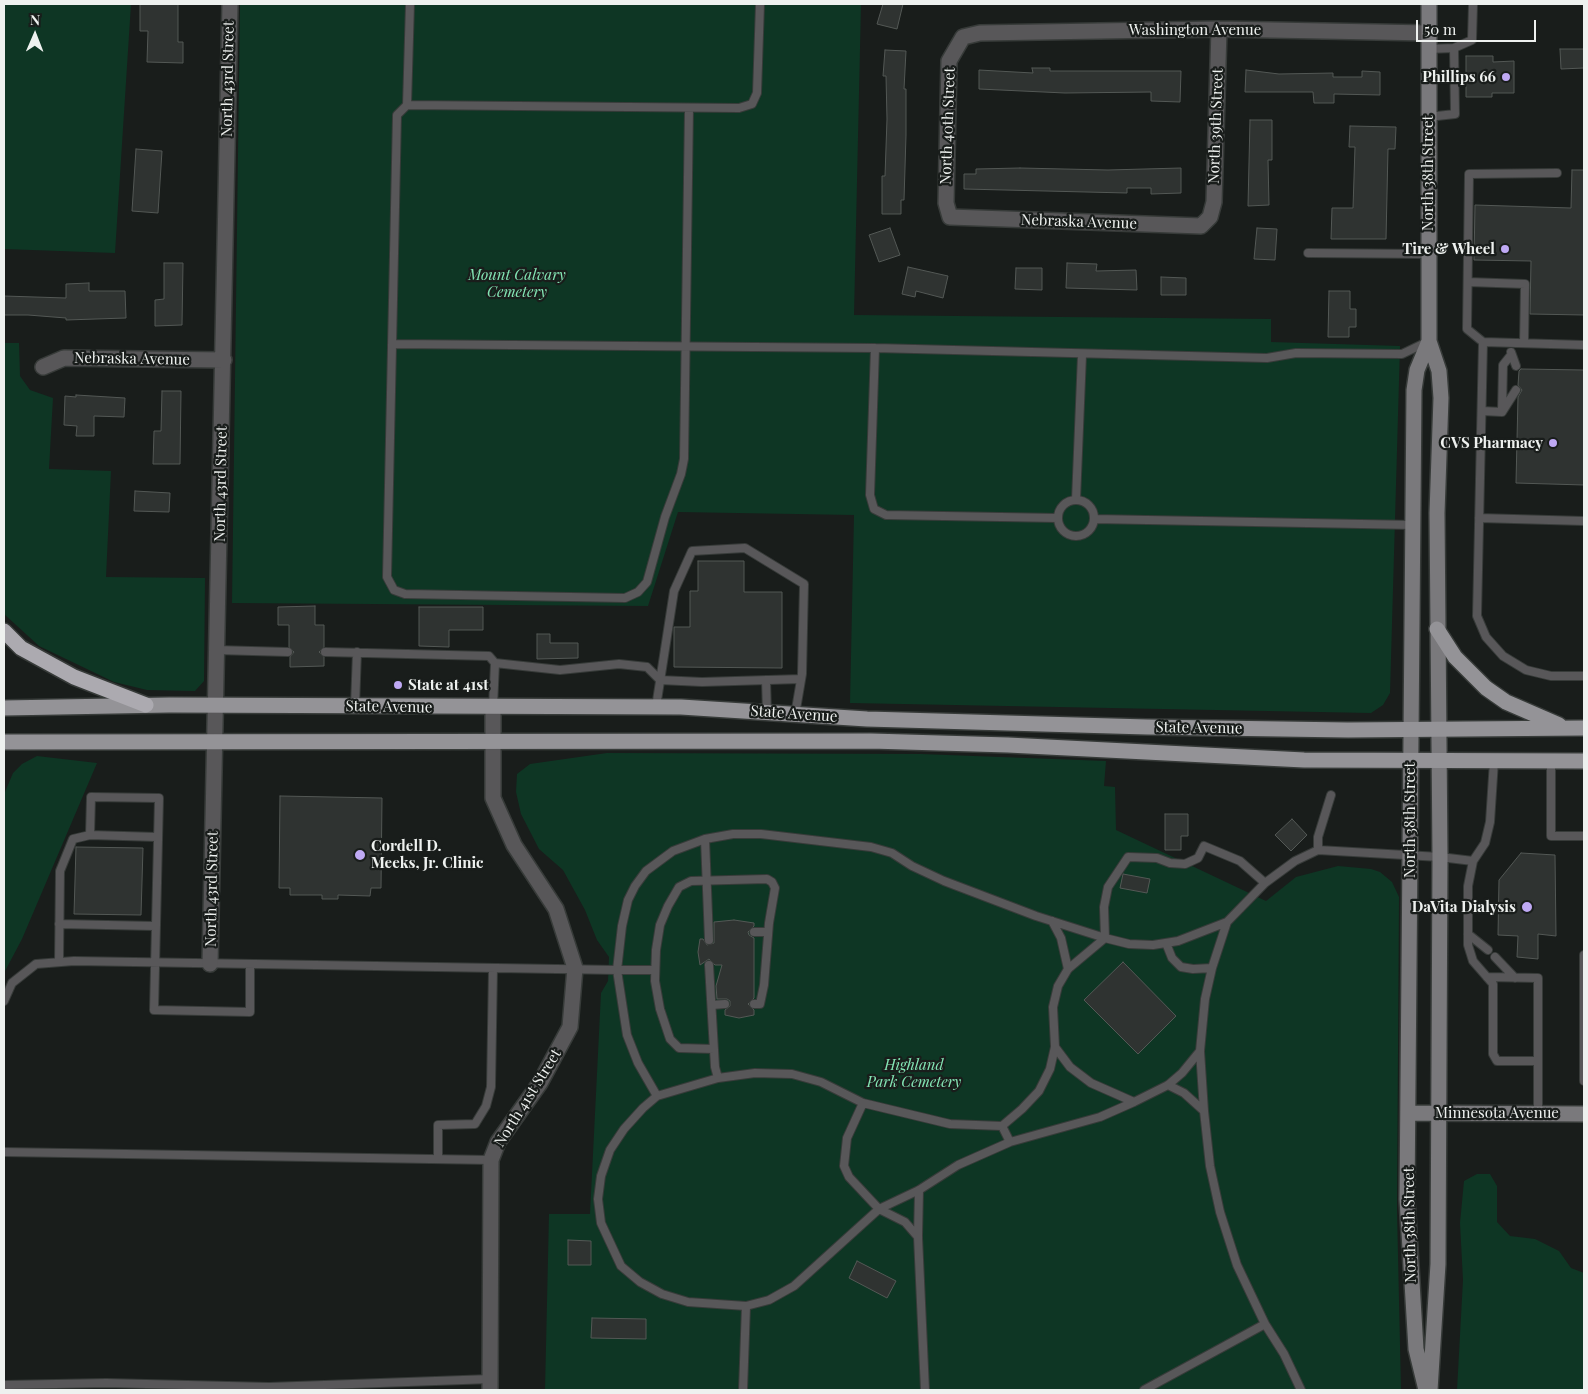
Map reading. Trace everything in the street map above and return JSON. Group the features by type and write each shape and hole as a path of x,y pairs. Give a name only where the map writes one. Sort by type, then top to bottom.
{"highway":[{"path":"4,631 21,648 74,677 146,706"}],"main road":[{"name":"North 38th Street","path":"1426,1390 1416,1349 1412,1305 1408,1200 1414,390 1417,370 1428,341 1429,4"},
{"name":"North 38th Street","path":"1428,341 1440,371 1441,398 1437,513 1440,857 1438,1264 1430,1390"},
{"path":"1438,629 1456,657 1486,688 1520,710 1568,728"},
{"name":"State Avenue","path":"4,708 215,705 493,708 656,707 867,719 1147,727 1410,730 1584,728"},
{"name":"State Avenue","path":"4,742 871,741 1008,745 1304,760 1584,761"},
{"name":"Minnesota Avenue","path":"1410,1114 1584,1114"}],"street":[{"name":"North 43rd Street","path":"210,964 230,4"},
{"name":"Washington Avenue","path":"963,37 980,33 1219,29 1428,33"},
{"name":"North 39th Street","path":"1207,221 1214,202 1219,29"},
{"name":"North 40th Street","path":"950,217 946,203 949,61 963,37"},
{"name":"Nebraska Avenue","path":"950,217 1202,226 1207,221"},
{"name":"Nebraska Avenue","path":"43,367 64,358 224,360"},
{"name":"North 41st Street","path":"490,1385 490,1160 498,1142 540,1082 570,1027 575,968 556,909 514,845 493,798 493,708"}],"lane":[{"path":"410,4 407,105 397,115 388,577 394,590 405,594 625,598 638,592 647,582 684,459 689,108"},
{"path":"407,105 739,108 752,104 757,93 760,4"},
{"path":"1428,49 1454,48 1472,40 1472,4"},
{"path":"1428,116 1455,114 1454,48"},
{"path":"1557,172 1469,174 1467,329 1483,342 1584,345"},
{"path":"1308,253 1428,254"},
{"path":"1468,282 1525,284 1524,343"},
{"path":"392,344 874,348 1267,358 1296,353 1402,354 1428,341"},
{"path":"1483,342 1477,616 1486,637 1503,656 1526,670 1551,676 1584,676"},
{"path":"1502,412 1504,365 1510,355 1511,343"},
{"path":"874,348 870,495 874,509 886,515 1058,518"},
{"path":"1076,500 1082,354"},
{"path":"1510,355 1516,366"},
{"path":"1502,412 1516,390"},
{"path":"1482,411 1502,412"},
{"path":"1076,500 1087,504 1093,513 1094,519 1089,530 1078,535 1067,533 1062,529 1058,518 1061,507 1065,503 1076,500"},
{"path":"1479,518 1584,521"},
{"path":"1094,519 1414,525"},
{"path":"656,707 674,591 692,551 745,548 804,584 802,679 795,715"},
{"path":"216,650 288,652"},
{"path":"324,652 489,656 495,663 493,708"},
{"path":"355,706 357,652"},
{"path":"495,663 560,670 629,665 647,667 660,680 702,682 802,679"},
{"path":"766,680 767,713"},
{"path":"1494,760 1490,822 1485,844 1473,861 1468,886 1468,945 1473,961 1493,984 1493,1054 1497,1061 1538,1061"},
{"path":"1551,760 1552,836 1584,836"},
{"path":"1318,850 1318,837 1332,795"},
{"path":"90,835 91,797 159,798 154,1010 250,1012 250,965"},
{"path":"657,1096 638,1063 627,1035 617,970 622,926 628,900 646,871 673,851 705,839 733,834 761,834 871,848 892,854 944,881 1052,921 1129,944 1178,941 1227,922 1265,883 1295,861 1318,850 1440,857 1473,861"},
{"path":"59,962 60,871 73,839 90,835 157,837"},
{"path":"705,839 709,940"},
{"path":"1200,1051 1182,1073 1168,1085 1134,1102 1100,1117 1010,1142 958,1165 918,1190 879,1209 794,1286 769,1300 746,1306 688,1302 662,1294 640,1282 620,1266 601,1223 599,1207 601,1176 610,1150 624,1129 657,1096 718,1078 755,1073 792,1074 821,1082 863,1103 950,1124 1002,1126 1039,1091 1050,1069 1055,1047 1053,1007 1058,986 1068,969 1104,938 1104,907 1108,887 1128,857 1157,858 1170,863 1184,864 1198,858 1204,846 1240,861 1265,883"},
{"path":"714,1050 679,1048 670,1039 660,1009 655,970 660,925 679,887 691,881 707,880 767,879 772,882 775,888 768,932 764,985 760,1004 754,1004"},
{"path":"1052,921 1061,938 1068,969"},
{"path":"1227,922 1212,968 1205,999 1200,1051 1210,1166 1220,1212 1237,1265 1265,1324 1284,1354 1301,1390"},
{"path":"59,924 155,926"},
{"path":"754,932 768,932"},
{"path":"1468,934 1488,950"},
{"path":"1166,943 1172,958 1182,967 1193,969 1212,968"},
{"path":"1584,955 1584,1080"},
{"path":"1495,957 1515,978"},
{"path":"4,1001 12,984 36,964 59,962 409,965 655,970"},
{"path":"710,965 714,1050 718,1078"},
{"path":"438,1159 438,1125 474,1124 486,1106 491,1087 494,968"},
{"path":"1487,977 1538,978 1538,1114"},
{"path":"712,1004 725,1004"},
{"path":"1055,1047 1070,1068 1091,1083 1134,1102"},
{"path":"1168,1085 1184,1093 1204,1111"},
{"path":"863,1103 847,1138 844,1166 849,1177 879,1209 905,1222 918,1237"},
{"path":"1002,1126 1010,1142"},
{"path":"4,1152 490,1160"},
{"path":"918,1190 918,1237 925,1390"},
{"path":"743,1390 746,1306"},
{"path":"1144,1390 1265,1324"},
{"path":"4,1385 106,1383 269,1386 490,1385"}],"green space":[{"path":"4,4 131,4 115,253 4,249"},
{"name":"Mount Calvary Cemetery","path":"240,4 861,4 854,315 1271,319 1271,342 1400,346 1390,693 1383,705 1371,713 850,703 854,515 678,512 648,606 232,603"},
{"path":"4,343 19,343 20,376 30,390 53,398 49,469 111,471 106,577 205,578 204,681 195,691 147,690 114,682 39,646 4,614"},
{"name":"Highland Park Cemetery","path":"607,753 921,754 1106,761 1104,786 1115,787 1116,830 1266,901 1296,877 1338,866 1371,869 1380,872 1392,882 1399,897 1397,1210 1401,1390 545,1390 549,1214 590,1214 601,993 608,981 609,957 597,940 585,910 563,870 539,849 521,814 516,792 517,774 530,764"},
{"path":"37,756 97,763 22,939 4,973 5,792 13,773 22,764"},
{"path":"1477,1174 1490,1174 1497,1186 1497,1222 1510,1236 1535,1239 1559,1251 1571,1268 1584,1273 1584,1390 1457,1390 1463,1280 1460,1223 1464,1181"}],"building":[{"path":"140,4 178,4 178,42 183,42 183,63 147,62 148,31 140,31"},
{"path":"883,4 903,4 897,29 877,24"},
{"path":"1560,49 1584,49 1584,68 1561,69"},
{"path":"885,50 906,51 904,89 906,89 906,135 904,200 901,200 901,214 882,214 882,176 885,176 887,119 886,76 883,76"},
{"name":"Phillips 66","path":"1466,56 1493,56 1493,62 1514,61 1514,93 1492,93 1492,97 1466,97"},
{"path":"1032,68 1050,68 1050,71 1181,71 1180,102 1151,101 1151,92 1065,93 979,89 979,70 1033,73"},
{"path":"1246,70 1279,74 1333,73 1333,77 1362,77 1362,71 1380,72 1380,95 1334,94 1334,103 1314,103 1313,92 1245,92"},
{"path":"1250,120 1272,120 1272,160 1268,160 1269,205 1248,206"},
{"path":"1350,126 1396,127 1395,149 1388,149 1386,239 1331,239 1332,208 1353,208 1355,147 1349,147"},
{"path":"136,149 162,151 158,213 132,211"},
{"path":"1181,168 1181,193 1151,194 1151,188 1127,188 1127,193 964,189 964,174 976,174 976,169 1108,170"},
{"path":"1572,170 1584,170 1584,315 1530,314 1531,261 1474,260 1475,205 1571,208"},
{"path":"890,228 900,255 879,262 869,235"},
{"path":"1257,228 1277,229 1275,260 1254,259"},
{"path":"164,263 183,263 182,325 155,326 155,300 164,299"},
{"path":"1067,263 1097,264 1096,271 1136,270 1137,290 1066,288"},
{"path":"908,267 948,276 943,298 916,291 915,297 902,294"},
{"path":"1016,268 1042,268 1042,290 1015,289"},
{"path":"1161,277 1186,278 1186,295 1161,295"},
{"path":"89,283 89,291 125,291 126,318 66,320 66,318 4,315 4,296 66,298 66,284"},
{"path":"1329,291 1350,291 1350,309 1356,309 1356,327 1349,327 1349,337 1328,337"},
{"name":"CVS Pharmacy","path":"1521,369 1584,370 1584,485 1516,483 1518,397 1522,390 1518,385 1519,371"},
{"path":"162,391 181,391 180,464 153,464 154,431 161,431"},
{"path":"76,395 125,398 124,417 94,416 94,436 76,436 77,426 64,425 65,396 76,397"},
{"path":"135,491 170,493 169,512 134,511"},
{"path":"698,561 744,561 744,592 782,592 782,668 674,667 674,627 690,627 690,591 698,591"},
{"path":"315,606 315,625 324,625 324,647 319,652 324,657 324,666 290,667 290,657 294,652 289,647 289,625 278,625 278,607"},
{"path":"419,607 483,607 483,630 449,630 449,647 419,646"},
{"path":"537,634 550,634 550,643 578,643 578,658 537,659"},
{"path":"280,796 382,798 381,888 371,888 370,896 338,895 338,899 322,899 322,895 290,895 290,888 279,888"},
{"path":"1165,814 1188,814 1188,836 1181,836 1181,850 1165,850"},
{"path":"1292,819 1307,835 1291,851 1275,835"},
{"path":"76,847 143,848 141,915 74,914"},
{"name":"DaVita Dialysis","path":"1521,853 1555,855 1556,936 1538,934 1538,959 1517,957 1518,936 1498,935 1499,880"},
{"path":"1123,874 1150,879 1147,893 1120,888"},
{"path":"734,920 754,923 754,926 748,932 754,938 754,998 748,1004 754,1010 754,1015 739,1018 725,1015 725,1010 730,1006 730,1001 727,999 717,999 716,986 722,965 715,965 709,959 700,965 698,952 700,939 703,939 707,945 714,943 714,922"},
{"path":"1123,962 1176,1016 1138,1054 1084,1000"},
{"path":"568,1240 591,1241 591,1265 568,1265"},
{"path":"857,1261 896,1281 887,1298 849,1278"},
{"path":"592,1318 646,1319 646,1339 591,1338"}],"place":[{"name":"Phillips 66","path":"1506,77"},
{"name":"Tire & Wheel","path":"1505,249"},
{"name":"CVS Pharmacy","path":"1553,443"},
{"name":"State at 41st","path":"398,685"},
{"name":"Cordell D. Meeks, Jr. Clinic","path":"360,855"},
{"name":"DaVita Dialysis","path":"1527,907"}]}
